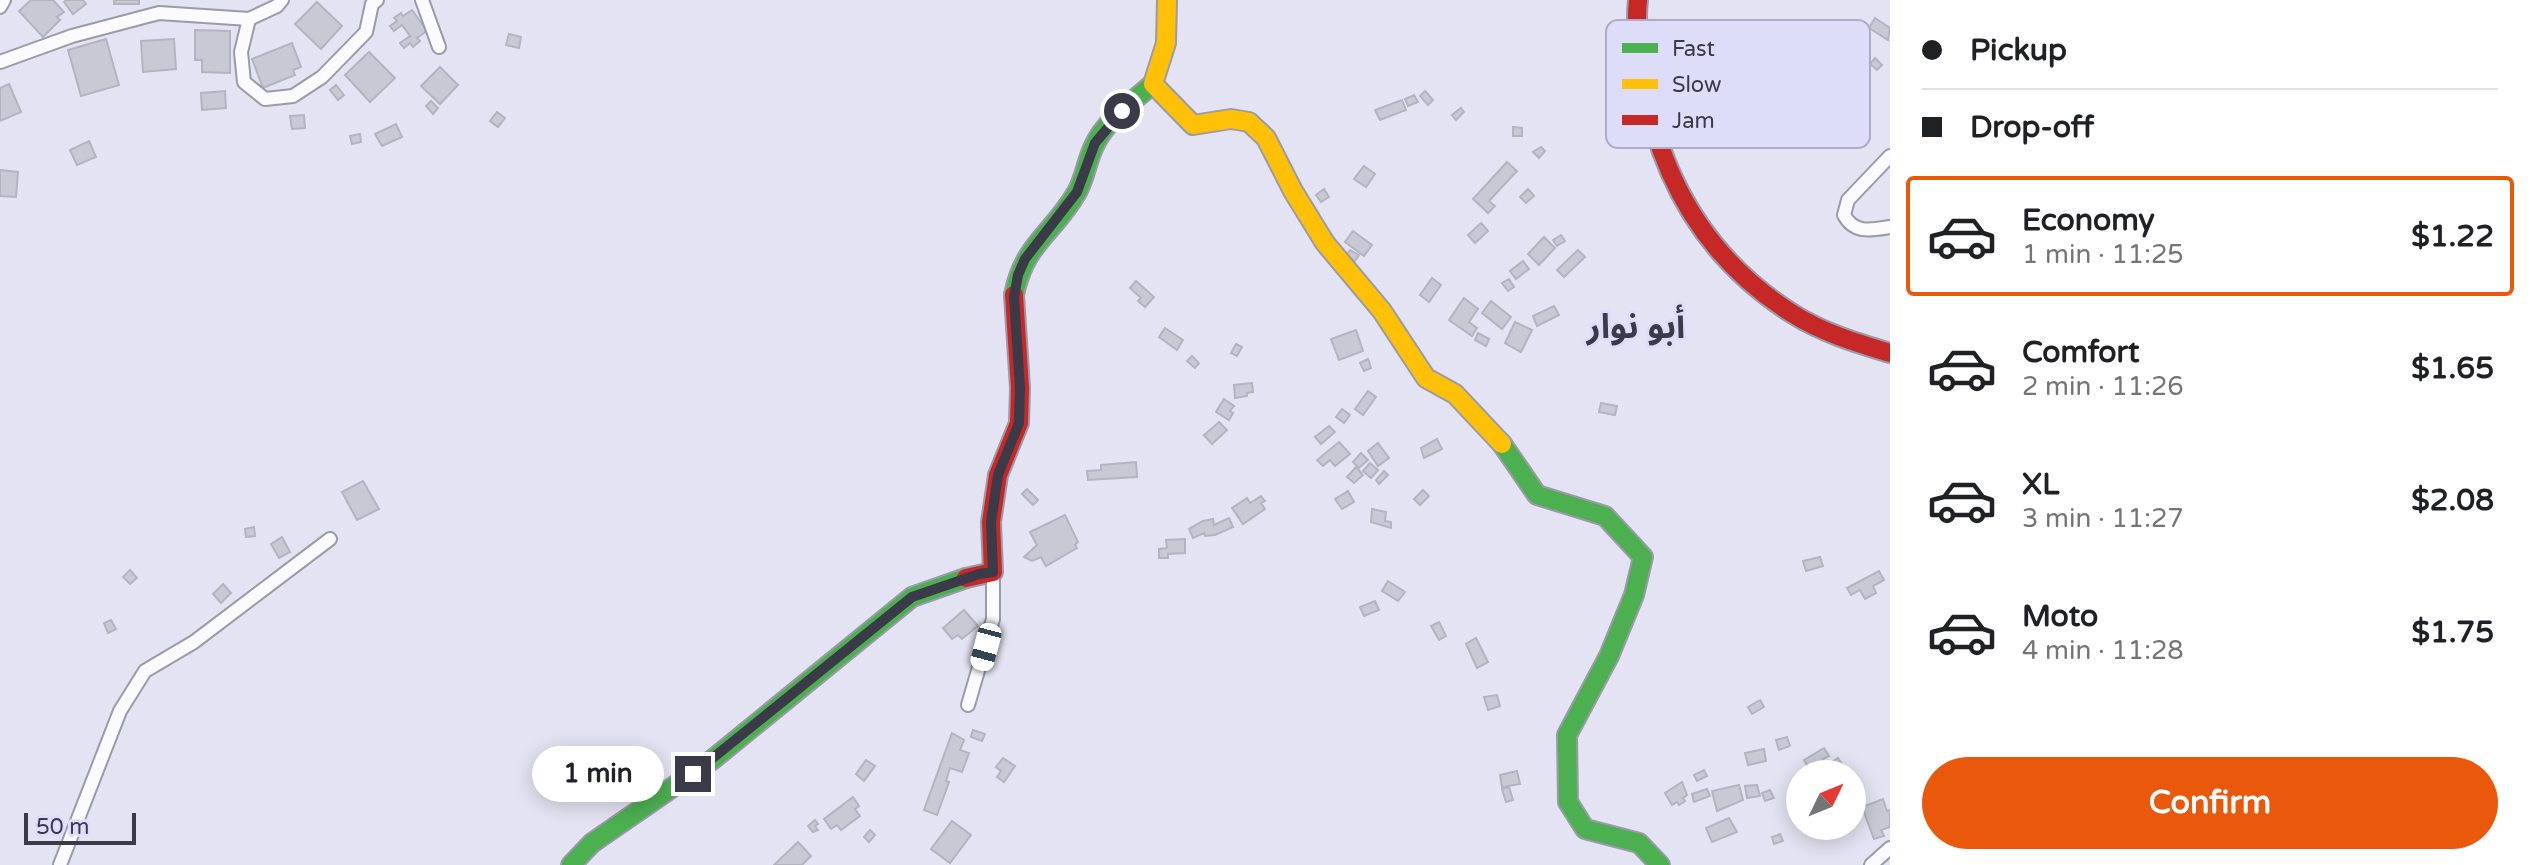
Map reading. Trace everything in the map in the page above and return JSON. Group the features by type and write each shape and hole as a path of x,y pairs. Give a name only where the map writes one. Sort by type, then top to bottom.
{"street":[{"path":"0,7 4,0"},
{"path":"0,62 72,36 159,13 249,19 277,6 282,0"},
{"path":"249,19 241,52 244,82 265,99 293,96 322,77 366,32 372,4 377,0"},
{"path":"422,0 439,47"},
{"path":"968,705 993,619 991,522 998,475 1019,423 1014,297 1018,275 1025,259 1077,192 1095,143 1122,111 1153,84 1166,43 1167,0"},
{"path":"1636,20 1638,0"},
{"path":"1153,84 1193,125 1231,119 1249,122 1266,138 1293,191 1325,243 1382,311 1426,378 1455,394 1510,453 1537,495 1605,516 1643,557 1634,595 1609,656 1567,735 1568,802 1585,829 1639,843 1660,865"},
{"path":"1658,148 1664,168 1693,218 1729,265 1793,315 1861,347 1890,353"},
{"path":"1890,156 1848,200 1844,215 1850,226 1858,229 1890,227"},
{"path":"60,865 120,711 145,671 194,642 330,539"},
{"path":"571,865 592,843 712,760 912,597 993,572"},
{"path":"1871,865 1890,848"}],"building":[{"path":"31,0 53,0 64,12 43,37 19,11"},
{"path":"83,0 86,4 73,14 64,2"},
{"path":"114,0 139,0 139,4 114,4"},
{"path":"317,2 342,26 321,49 295,24"},
{"path":"412,10 427,31 417,38 420,41 413,47 410,43 404,48 400,43 410,36 402,25 394,31 390,26 397,21 394,18"},
{"path":"1875,18 1890,28 1888,40 1870,29"},
{"path":"195,30 230,31 230,73 202,72 202,60 195,60"},
{"path":"509,34 521,37 519,48 506,45"},
{"path":"106,39 119,85 81,96 68,50"},
{"path":"174,39 176,69 143,72 141,41"},
{"path":"292,43 301,67 293,70 295,75 263,88 252,59"},
{"path":"369,52 395,78 370,102 345,75"},
{"path":"1875,58 1882,65 1877,70 1870,64"},
{"path":"440,67 458,85 440,104 421,86"},
{"path":"9,84 21,112 0,121 0,88"},
{"path":"336,85 344,95 338,100 330,90"},
{"path":"225,91 226,108 202,110 201,93"},
{"path":"1425,91 1433,100 1428,105 1420,96"},
{"path":"1414,95 1418,102 1408,106 1405,99"},
{"path":"1402,100 1406,110 1380,120 1375,110"},
{"path":"431,101 438,108 433,114 426,106"},
{"path":"1461,108 1464,112 1456,120 1452,115"},
{"path":"497,112 505,118 498,127 490,121"},
{"path":"304,115 305,128 292,129 290,116"},
{"path":"396,124 402,137 382,146 375,134"},
{"path":"1513,127 1522,128 1522,136 1513,136"},
{"path":"360,134 361,142 352,144 350,136"},
{"path":"89,141 96,157 77,165 70,150"},
{"path":"1541,147 1545,151 1539,158 1533,152"},
{"path":"1507,162 1517,171 1489,201 1495,206 1488,213 1473,199"},
{"path":"1364,166 1375,174 1366,187 1354,179"},
{"path":"0,170 18,172 16,197 0,196"},
{"path":"1324,189 1329,197 1321,202 1316,195"},
{"path":"1528,189 1534,196 1526,203 1520,197"},
{"path":"1481,223 1488,231 1475,243 1468,235"},
{"path":"1353,231 1372,245 1364,256 1345,242"},
{"path":"1561,235 1565,241 1557,246 1553,240"},
{"path":"1544,237 1555,248 1539,265 1528,254"},
{"path":"1350,250 1359,255 1355,261 1346,256"},
{"path":"1578,250 1585,257 1564,277 1557,270"},
{"path":"1523,261 1529,269 1516,279 1510,271"},
{"path":"1432,278 1441,285 1429,302 1420,295"},
{"path":"1509,279 1514,287 1508,291 1502,283"},
{"path":"1136,281 1154,297 1145,307 1138,301 1141,298 1130,288"},
{"path":"1464,298 1478,309 1469,322 1477,328 1472,336 1449,320"},
{"path":"1491,301 1511,317 1502,329 1482,313"},
{"path":"1554,306 1559,315 1537,326 1533,316"},
{"path":"1515,322 1532,330 1521,352 1505,343"},
{"path":"1165,328 1183,340 1177,350 1159,337"},
{"path":"1356,330 1363,351 1339,360 1331,339"},
{"path":"1478,333 1489,339 1486,346 1475,340"},
{"path":"1236,344 1242,347 1237,356 1231,353"},
{"path":"1192,356 1199,363 1195,368 1187,361"},
{"path":"1368,359 1371,368 1364,371 1360,363"},
{"path":"1252,383 1253,392 1235,398 1234,385"},
{"path":"1368,391 1376,397 1363,415 1355,409"},
{"path":"1224,399 1234,406 1229,420 1216,412"},
{"path":"1601,403 1617,406 1615,415 1599,412"},
{"path":"1342,409 1350,415 1344,423 1336,417"},
{"path":"1219,422 1227,430 1212,444 1204,435"},
{"path":"1329,426 1335,432 1321,444 1315,437"},
{"path":"1437,439 1442,449 1424,458 1421,448"},
{"path":"1339,442 1350,454 1335,466 1330,460 1323,466 1317,460"},
{"path":"1378,443 1389,458 1378,466 1368,451"},
{"path":"1361,453 1368,460 1359,468 1353,462"},
{"path":"1136,462 1137,477 1088,480 1087,471 1101,470 1101,465"},
{"path":"1370,463 1378,470 1371,478 1363,471"},
{"path":"1356,467 1363,475 1354,483 1347,477"},
{"path":"1384,471 1388,475 1379,484 1376,480"},
{"path":"363,481 379,509 357,520 342,492"},
{"path":"1027,489 1038,500 1033,505 1022,494"},
{"path":"1423,490 1429,496 1420,505 1414,499"},
{"path":"1348,491 1354,502 1342,509 1335,499"},
{"path":"1261,496 1265,509 1243,524 1232,508 1247,498 1250,503"},
{"path":"1372,509 1386,512 1385,521 1391,522 1391,528 1371,522"},
{"path":"1065,515 1078,542 1075,545 1077,548 1046,566 1041,557 1032,561 1024,557 1037,545 1030,532"},
{"path":"1229,518 1233,527 1215,535 1205,536 1204,533 1193,538 1189,529 1203,521 1213,519 1214,525"},
{"path":"254,527 255,536 246,537 245,529"},
{"path":"282,537 290,552 279,558 271,544"},
{"path":"1185,539 1185,553 1159,558 1159,549 1167,548 1166,540"},
{"path":"1820,557 1823,566 1806,571 1803,561"},
{"path":"130,570 137,578 130,584 123,577"},
{"path":"1879,571 1884,580 1873,586 1876,593 1865,599 1860,590 1851,595 1847,588"},
{"path":"1388,581 1405,592 1398,601 1382,591"},
{"path":"223,584 231,593 221,603 213,594"},
{"path":"1375,601 1379,610 1364,616 1360,607"},
{"path":"964,610 978,626 962,639 958,635 952,639 943,628"},
{"path":"111,620 116,629 108,633 104,623"},
{"path":"1439,622 1446,636 1439,640 1431,626"},
{"path":"1476,638 1488,662 1477,668 1466,644"},
{"path":"1497,695 1500,706 1488,710 1484,697"},
{"path":"1760,700 1764,707 1752,714 1748,707"},
{"path":"973,730 985,734 982,741 971,737"},
{"path":"952,733 964,740 960,750 969,753 962,772 950,768 946,781 949,782 937,815 924,810"},
{"path":"1787,737 1790,746 1779,750 1776,740"},
{"path":"1824,748 1829,756 1824,760 1804,760"},
{"path":"1764,749 1766,761 1748,765 1745,753"},
{"path":"1003,758 1015,766 1004,782 997,777 1001,771 996,767"},
{"path":"866,760 875,766 864,781 856,774"},
{"path":"1704,770 1707,776 1697,781 1694,775"},
{"path":"1517,771 1520,784 1502,787 1500,775"},
{"path":"1682,782 1687,795 1683,798 1685,801 1672,805 1665,793"},
{"path":"1739,785 1743,800 1717,811 1712,791"},
{"path":"1757,785 1760,796 1747,798 1745,786"},
{"path":"1509,787 1513,800 1506,802 1502,789"},
{"path":"1707,789 1710,796 1694,802 1692,794"},
{"path":"1770,790 1774,798 1765,801 1762,793"},
{"path":"853,797 859,806 855,809 860,816 841,830 837,825 831,829 824,819"},
{"path":"1883,799 1887,811 1890,810 1890,827 1881,830 1884,836 1874,839 1866,818 1866,805"},
{"path":"1729,818 1737,832 1712,842 1706,828"},
{"path":"815,820 818,830 813,832 808,826"},
{"path":"952,821 971,835 950,863 931,849"},
{"path":"870,830 875,835 869,842 864,837"},
{"path":"1780,834 1783,841 1774,844 1772,837"},
{"path":"798,842 811,856 802,865 774,865"}],"traffic: fast":[{"path":"1014,295 1032,250 1077,192 1099,137 1120,112 1153,84"},
{"path":"1502,444 1537,495 1605,516 1643,557 1634,595 1609,656 1567,735 1568,802 1585,829 1639,843 1660,865"},
{"path":"571,865 592,843 712,760 912,597 966,578"}],"traffic: slow":[{"path":"1167,0 1166,43 1153,84 1193,125 1231,119 1249,122 1266,138 1293,191 1325,243 1382,311 1426,378 1455,394 1502,444"}],"traffic: jam":[{"path":"1637,20 1638,0"},
{"path":"1661,148 1692,214 1736,269 1804,321 1890,353"},
{"path":"966,578 993,572 991,522 998,475 1019,423 1014,295"}],"district":[{"name":"أبو نوار","path":"1636,327"}],"route":[{"path":"693,774 912,597 993,572 991,522 998,475 1019,423 1014,297 1018,275 1025,259 1077,192 1095,143 1122,111"}]}
